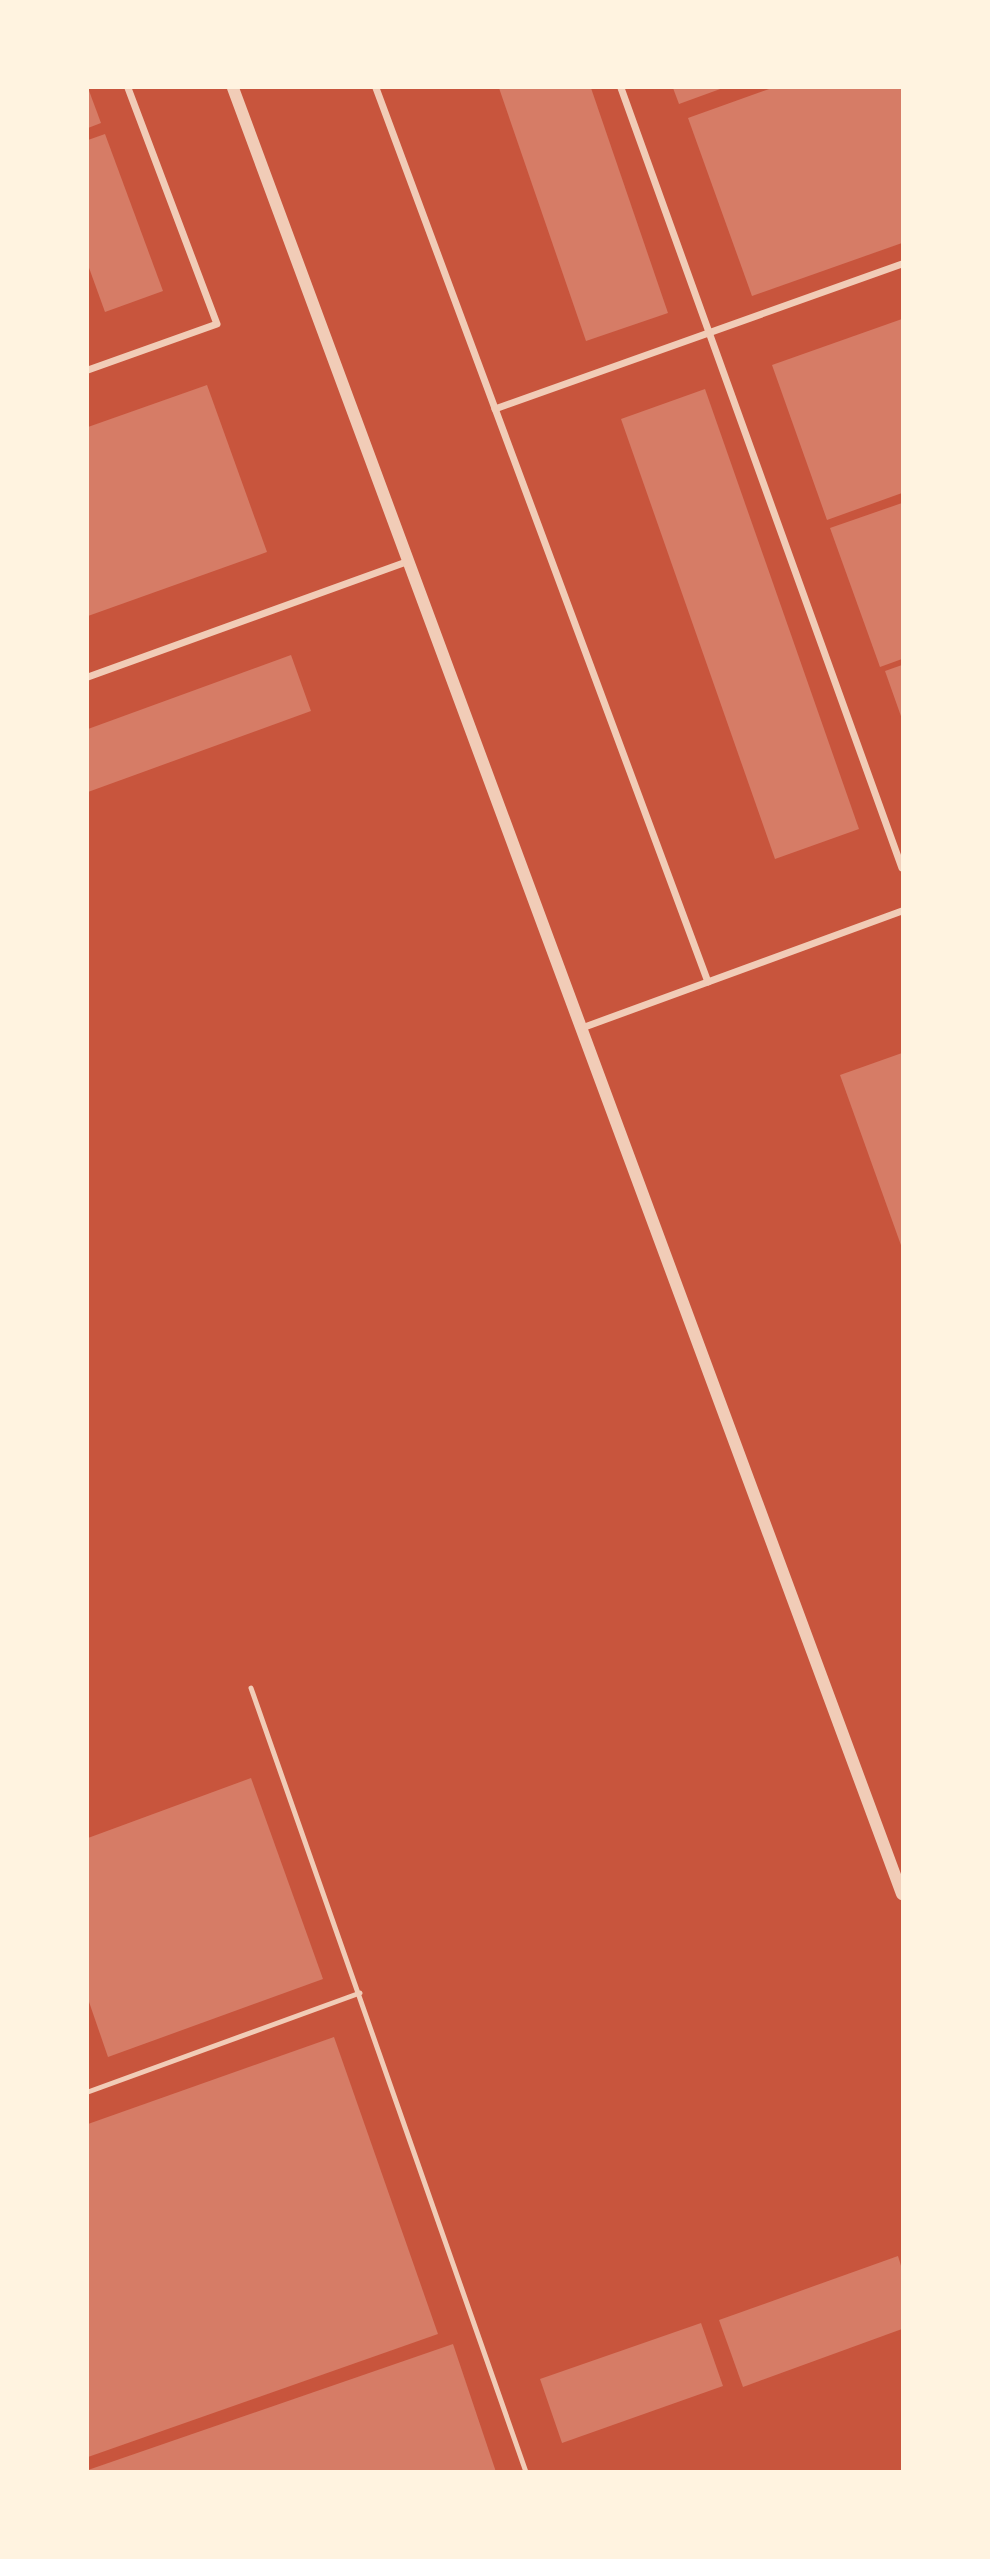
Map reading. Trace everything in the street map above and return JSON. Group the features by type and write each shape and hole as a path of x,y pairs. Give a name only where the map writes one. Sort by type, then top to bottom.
{"street":[{"path":"88,370 217,324 128,88"},
{"path":"233,88 902,1894"},
{"path":"376,88 708,982"},
{"path":"621,88 902,868"},
{"path":"495,409 902,264"},
{"path":"88,677 409,561"},
{"path":"582,1028 902,911"}],"lane":[{"path":"251,1688 526,2472"},
{"path":"88,2092 359,1993"}],"building":[{"path":"88,88 101,123 88,128"},
{"path":"499,88 591,88 668,313 586,341"},
{"path":"673,88 723,88 679,104"},
{"path":"772,88 902,88 902,243 752,296 688,118"},
{"path":"105,134 163,291 105,312 88,265 88,140"},
{"path":"902,319 902,493 827,520 772,365"},
{"path":"207,385 267,552 88,616 88,427"},
{"path":"705,389 859,829 775,859 621,419"},
{"path":"902,503 902,659 880,667 830,528"},
{"path":"291,655 311,711 88,792 88,729"},
{"path":"902,665 902,719 885,671"},
{"path":"902,1053 902,1248 840,1075"},
{"path":"251,1778 323,1979 108,2057 88,1999 88,1838"},
{"path":"334,2037 438,2334 88,2457 88,2124"},
{"path":"898,2256 902,2269 902,2329 743,2387 719,2320"},
{"path":"701,2323 723,2386 562,2443 540,2379"},
{"path":"453,2344 496,2472 88,2472 88,2470"}]}
